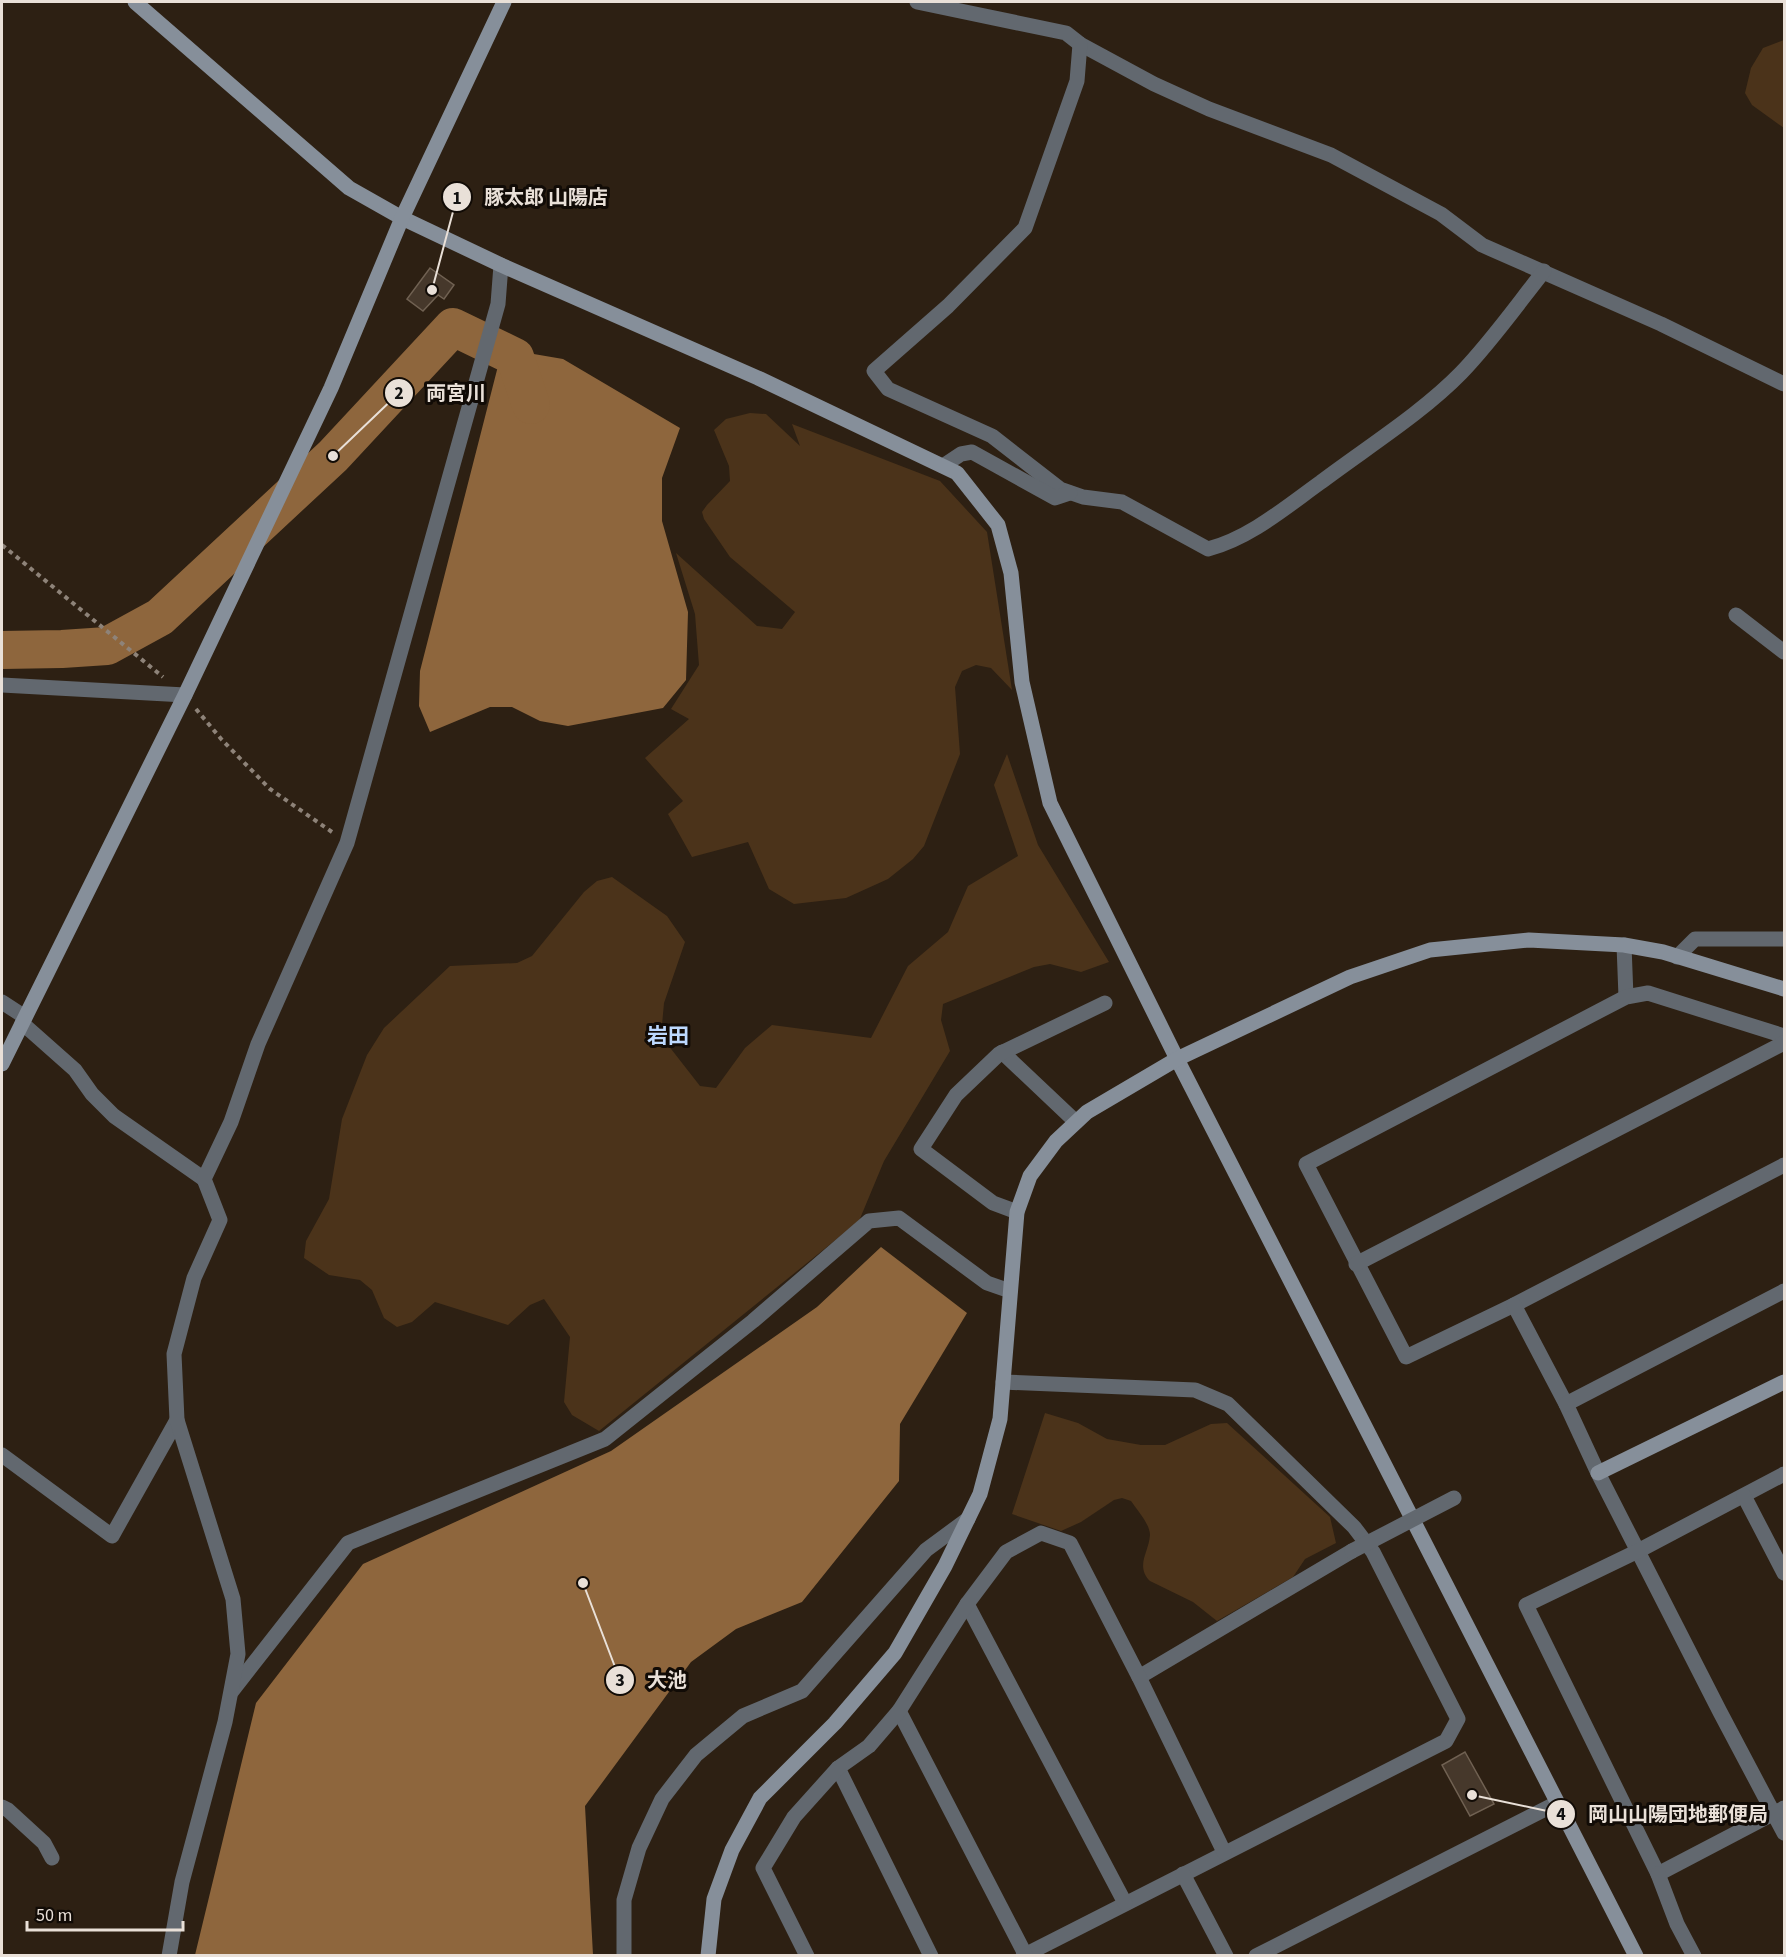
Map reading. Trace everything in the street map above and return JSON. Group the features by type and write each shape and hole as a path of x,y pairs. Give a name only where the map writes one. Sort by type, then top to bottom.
{"street":[{"path":"135,2 349,188 402,218 501,265 758,378 957,473 998,525 1011,573 1022,682 1050,803 1177,1059 1636,1956"},
{"path":"2,1064 185,695 331,388 402,218 504,2"},
{"path":"917,2 1066,33 1080,44 1154,84 1209,109 1331,155 1441,214 1482,244 1785,384"},
{"path":"1080,44 1077,81 1025,228 948,306 874,371 888,390 992,436 1060,489 1083,497 1122,502 1208,549 1224,545 1272,518 1430,401 1460,374 1484,347 1544,271"},
{"path":"204,1179 231,1122 258,1044 347,843 498,304 501,265"},
{"path":"943,466 961,454 972,452 1055,498 1070,493"},
{"path":"1736,615 1785,652"},
{"path":"2,685 185,695"},
{"path":"1677,957 1695,939 1785,939"},
{"path":"708,1956 714,1899 732,1850 760,1798 835,1722 896,1653 945,1566 980,1494 1000,1419 1017,1212 1030,1176 1056,1141 1087,1112 1177,1059 1350,977 1430,950 1529,940 1624,945 1663,952 1785,989"},
{"path":"1624,945 1626,998"},
{"path":"1785,1036 1648,993 1626,998 1306,1164 1406,1357 1514,1305 1785,1166"},
{"path":"2,1002 75,1071 92,1094 114,1116 204,1179 220,1220 194,1278 174,1354 177,1420 234,1599 238,1654 225,1722 182,1882 169,1956"},
{"path":"1017,1212 993,1203 921,1149 956,1095 1002,1052 1105,1003"},
{"path":"1356,1264 1785,1043"},
{"path":"1002,1052 1076,1122"},
{"path":"231,1693 348,1543 605,1439 753,1321 869,1221 899,1218 987,1283 1010,1291"},
{"path":"1566,1404 1785,1291"},
{"path":"1514,1305 1566,1404 1638,1551 1779,1811 1785,1833"},
{"path":"899,1711 1024,1955 1446,1741 1458,1719 1373,1552 1354,1527 1228,1404 1195,1389 1003,1382"},
{"path":"1598,1473 1785,1382"},
{"path":"2,1455 112,1536 177,1420"},
{"path":"1694,1956 1677,1923 1658,1874 1526,1605 1638,1551 1785,1474"},
{"path":"1744,1496 1785,1573"},
{"path":"1139,1677 1352,1551 1454,1497"},
{"path":"624,1956 624,1900 639,1848 662,1799 696,1755 743,1716 802,1691 926,1550 968,1519"},
{"path":"807,1956 763,1868 794,1817 838,1768 869,1746 899,1711 967,1604 1006,1552 1041,1533 1070,1544 1139,1677 1224,1852"},
{"path":"967,1604 1125,1903"},
{"path":"838,1768 931,1956"},
{"path":"1256,1956 1557,1803"},
{"path":"2,1807 44,1844 52,1858"},
{"path":"1658,1874 1779,1811"},
{"path":"1183,1874 1226,1956"}],"path":[{"path":"2,545 185,695 222,740 270,789 347,843"}],"shaded area":[{"path":"1784,40 1784,128 1752,105 1745,93 1751,68 1763,48"},
{"path":"522,352 563,359 680,428 662,478 662,521 688,612 686,680 663,708 568,726 540,721 512,707 490,707 430,732 419,706 420,671 498,366"},
{"path":"750,413 766,414 800,446 792,424 940,481 987,532 1012,690 991,668 976,665 962,671 955,687 960,754 924,846 913,859 888,879 846,898 794,904 769,889 748,842 692,857 668,814 683,801 645,758 689,719 671,709 699,665 695,614 676,553 757,626 782,629 795,612 730,557 704,519 702,512 730,481 729,466 714,430 726,419"},
{"path":"1007,754 1038,845 1109,962 1081,972 1050,964 1034,967 943,1004 941,1020 950,1051 884,1161 859,1221 599,1431 572,1415 564,1402 570,1337 544,1299 530,1305 508,1325 435,1302 412,1322 397,1327 384,1318 372,1290 360,1280 329,1275 304,1258 306,1241 329,1199 342,1119 367,1055 384,1028 450,966 517,963 532,956 584,892 597,881 612,877 667,916 685,942 664,1003 661,1036 700,1086 716,1088 745,1048 772,1025 871,1038 908,966 948,932 968,886 1018,856 994,785"},
{"path":"881,1247 967,1313 900,1424 899,1481 802,1602 736,1629 691,1662 585,1806 593,1955 195,1955 256,1703 363,1564 611,1451 817,1307"},
{"path":"1045,1413 1078,1423 1107,1439 1141,1445 1165,1445 1211,1424 1227,1423 1330,1517 1336,1543 1305,1559 1293,1577 1217,1621 1193,1602 1150,1581 1143,1564 1150,1535 1146,1522 1131,1501 1122,1498 1114,1500 1081,1522 1061,1531 1012,1514"}],"building":[{"path":"430,268 454,285 444,299 438,295 423,311 407,299"},
{"path":"1465,1752 1494,1804 1470,1816 1442,1765"}],"waterway":[{"path":"2,650 107,646 160,617 333,456 453,327 515,357 531,405"}],"place":[{"name":"豚太郎 山陽店","path":"432,290"},
{"name":"両宮川","path":"333,456"},
{"name":"大池","path":"583,1583"},
{"name":"岡山山陽団地郵便局","path":"1472,1795"}],"district":[{"name":"岩田","path":"668,1036"}]}
